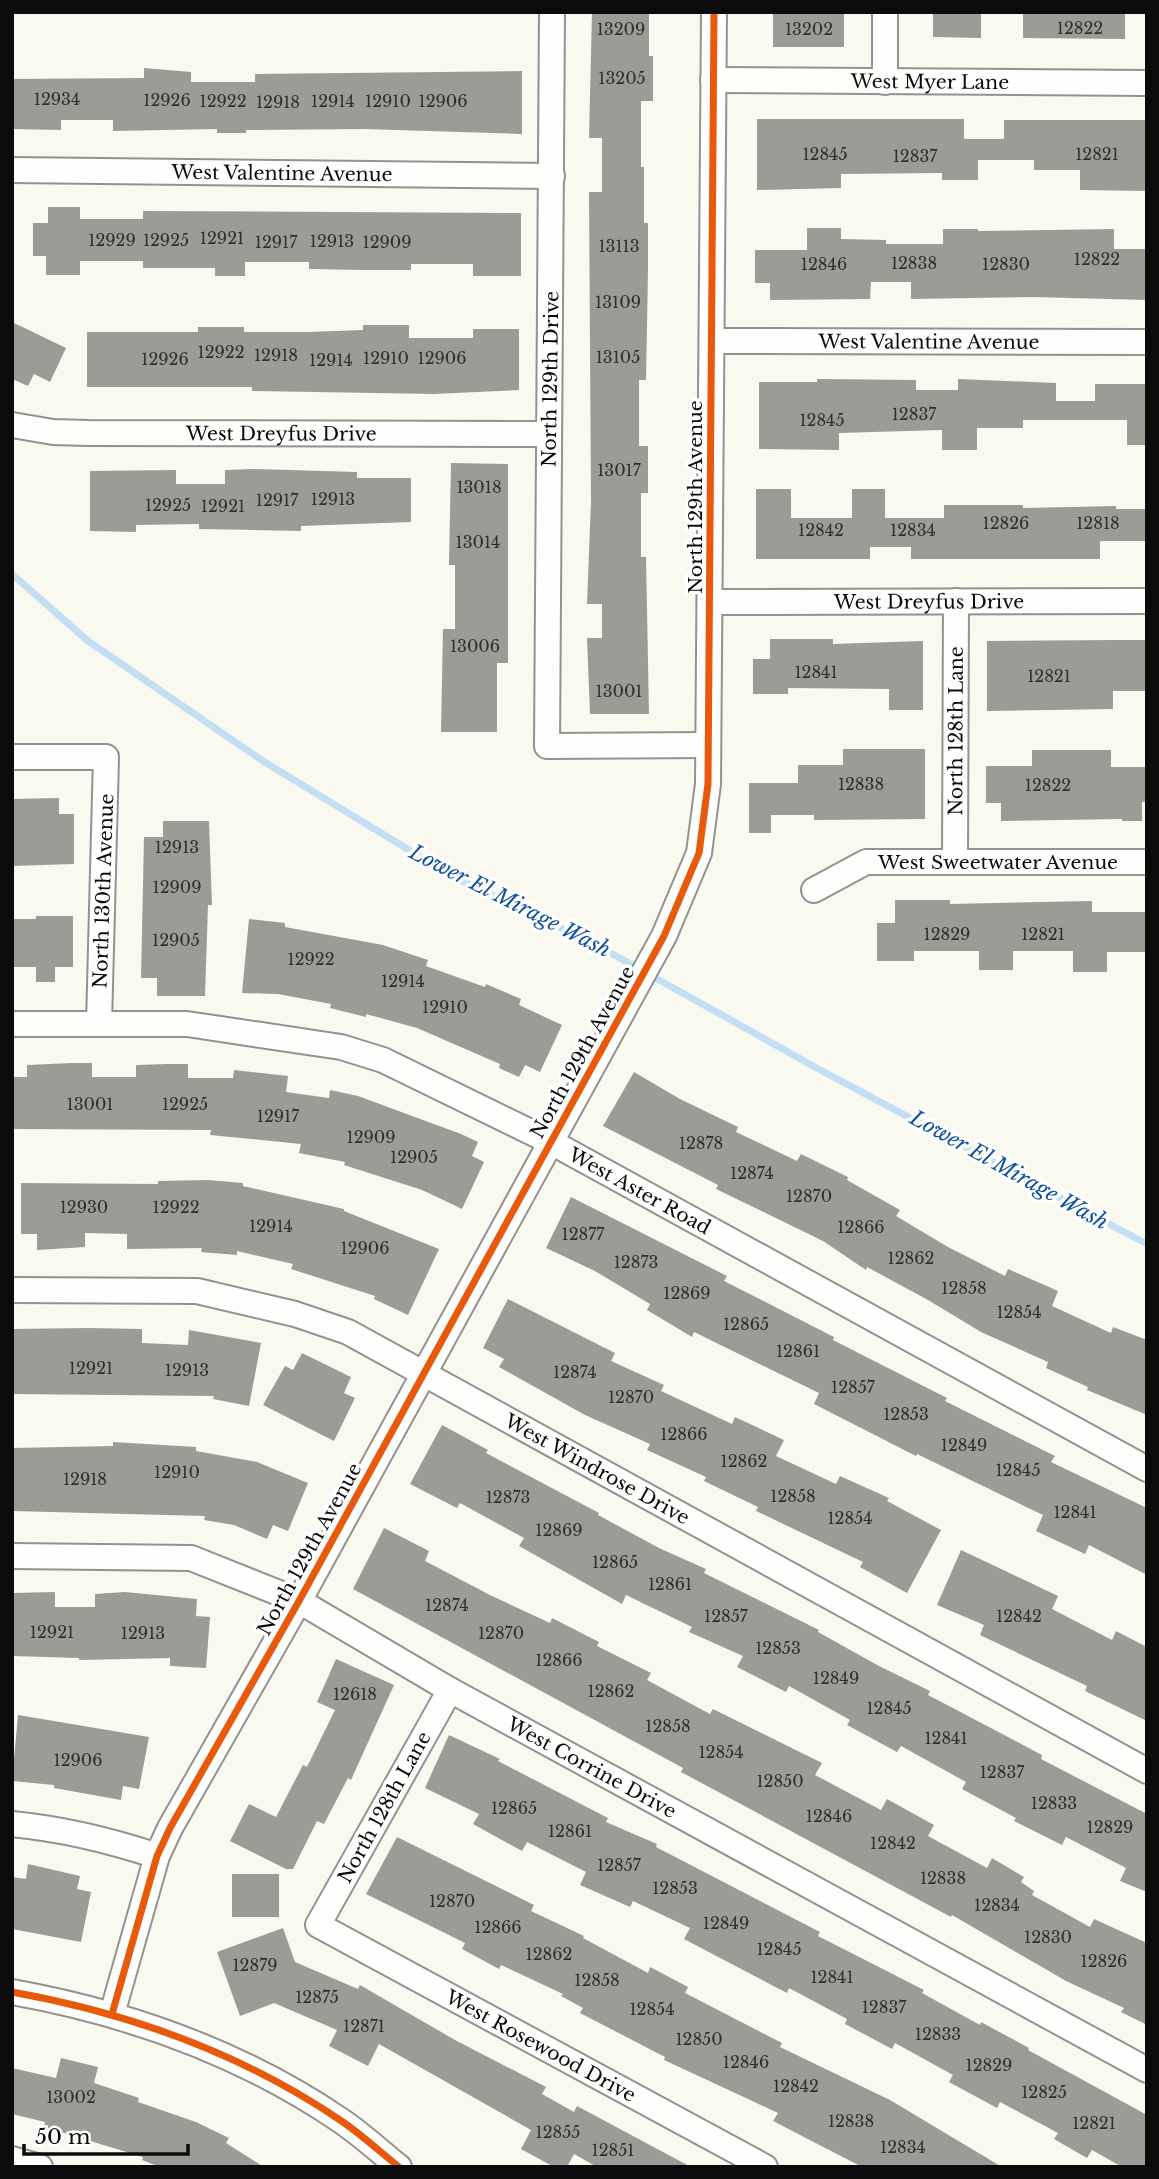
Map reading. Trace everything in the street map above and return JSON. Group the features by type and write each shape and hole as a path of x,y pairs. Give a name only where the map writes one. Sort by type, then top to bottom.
{"street":[{"name":"North 129th Drive","path":"552,12 547,746 708,745"},
{"name":"North 129th Avenue","path":"112,2014 157,1856 664,936 699,853 708,784 714,12"},
{"path":"885,82 886,12"},
{"name":"West Myer Lane","path":"713,80 1147,83"},
{"name":"West Valentine Avenue","path":"12,170 552,176"},
{"name":"West Valentine Avenue","path":"712,341 1147,342"},
{"name":"West Dreyfus Drive","path":"12,425 53,432 88,433 549,434"},
{"name":"North 128th Lane","path":"954,862 956,601"},
{"name":"West Dreyfus Drive","path":"710,602 1147,601"},
{"name":"North 130th Avenue","path":"12,757 106,757 99,1024"},
{"name":"West Sweetwater Avenue","path":"814,890 866,862 1147,862"},
{"name":"West Aster Road","path":"12,1024 187,1024 341,1047 383,1060 551,1142 1147,1469"},
{"name":"West Windrose Drive","path":"12,1290 197,1291 246,1301 348,1332 1147,1771"},
{"name":"West Corrine Drive","path":"12,1556 191,1558 299,1601 450,1690 1147,2070"},
{"name":"North 128th Lane","path":"318,1925 450,1690"},
{"path":"12,1824 51,1828 110,1840 157,1856"},
{"name":"West Rosewood Drive","path":"318,1925 765,2167"},
{"path":"12,1992 112,2014 190,2040 275,2080 341,2120 399,2167"},
{"path":"12,2159 40,2167"}],"building":[{"path":"592,12 649,12 649,56 653,56 653,101 641,101 641,167 644,167 644,223 648,223 648,270 646,380 639,380 639,446 648,446 648,493 641,493 641,557 646,557 649,714 590,714 587,638 602,638 602,604 587,604 591,501 589,192 602,192 602,138 589,138"},
{"path":"773,12 844,12 844,47 773,47"},
{"path":"933,12 981,12 981,38 933,37"},
{"path":"1023,12 1125,12 1125,39 1023,38"},
{"path":"144,68 191,72 191,82 255,82 255,74 522,71 522,134 364,129 246,130 246,133 217,133 217,129 113,131 113,120 61,120 61,130 12,129 12,79 144,78"},
{"path":"757,119 964,119 964,139 1004,139 1004,120 1145,120 1147,191 1080,190 1080,170 1034,170 1034,160 978,160 978,180 942,180 942,173 841,174 841,188 757,190"},
{"path":"48,207 80,207 80,219 143,219 143,211 521,213 521,276 473,276 473,264 411,264 411,270 363,270 309,269 309,262 245,262 245,276 215,276 215,268 143,268 143,261 80,261 80,275 46,275 46,256 33,256 33,223 48,223"},
{"path":"807,228 841,228 841,239 886,240 886,244 943,244 943,229 1114,229 1114,249 1147,249 1147,300 1034,297 911,299 911,282 871,282 870,299 770,300 770,283 755,283 755,250 807,250"},
{"path":"12,322 66,348 50,382 34,374 28,386 12,379"},
{"path":"363,325 409,325 409,338 473,338 473,329 519,329 519,390 434,394 252,391 252,387 87,387 87,332 198,332 198,327 244,327 244,332 307,332 363,330"},
{"path":"817,379 916,380 916,390 958,390 958,379 1056,383 1056,401 1095,401 1095,384 1147,384 1147,445 1127,445 1127,420 1023,420 1023,428 977,428 977,450 942,450 942,430 839,433 839,450 759,449 759,382 817,382"},
{"path":"451,463 508,464 508,663 497,663 497,732 441,732 443,629 455,629 455,565 449,565"},
{"path":"176,470 176,484 225,484 225,470 357,472 357,478 411,478 411,522 301,526 301,531 199,529 199,524 136,525 136,532 90,531 90,471"},
{"path":"756,489 791,489 791,518 852,518 852,489 885,489 885,518 944,518 944,505 1023,505 1023,508 1116,506 1116,509 1147,509 1147,541 1100,541 1100,559 911,559 911,547 870,547 870,559 756,559"},
{"path":"770,639 833,639 833,644 923,641 923,710 889,710 889,689 788,688 788,694 753,694 753,659 770,659"},
{"path":"1147,640 1147,691 1113,691 1113,709 987,711 987,641"},
{"path":"843,749 925,749 925,819 814,820 814,815 771,815 771,833 749,833 749,783 798,783 798,765 843,765"},
{"path":"1032,750 1111,750 1111,767 1147,767 1147,802 1142,802 1142,821 1001,821 1001,803 986,803 986,766 1032,766"},
{"path":"59,798 59,814 74,814 74,864 12,866 12,799"},
{"path":"163,821 209,821 212,905 208,905 205,996 157,996 157,978 141,978 144,837 163,837"},
{"path":"895,900 950,900 950,904 1092,901 1092,912 1147,912 1147,952 1107,952 1107,972 1073,972 1073,951 1013,951 1013,970 979,970 979,951 914,951 914,961 877,961 877,923 895,923"},
{"path":"36,916 73,916 73,967 55,967 55,982 36,982 36,967 12,967 12,919 36,919"},
{"path":"249,919 285,923 285,927 383,945 428,960 426,966 485,987 486,984 521,999 519,1005 562,1025 540,1072 525,1065 519,1077 499,1068 500,1064 417,1028 366,1014 366,1017 330,1008 331,1004 278,994 242,993"},
{"path":"92,1063 92,1077 136,1077 136,1065 167,1064 188,1064 188,1078 233,1078 234,1070 288,1076 286,1092 329,1098 330,1090 358,1096 461,1134 478,1142 472,1156 484,1162 462,1209 422,1190 344,1165 345,1162 299,1153 301,1144 210,1135 211,1130 12,1129 12,1077 27,1077 27,1065"},
{"path":"634,1072 680,1099 738,1127 736,1132 797,1161 801,1154 848,1177 847,1180 900,1210 896,1216 948,1247 1005,1276 1008,1269 1058,1291 1052,1306 1111,1333 1113,1327 1147,1340 1147,1415 1087,1390 1088,1387 1046,1368 1048,1362 981,1332 867,1267 866,1270 823,1241 716,1189 718,1185 603,1126"},
{"path":"208,1180 243,1183 243,1186 344,1209 439,1249 408,1315 374,1299 375,1296 291,1269 293,1264 237,1251 237,1255 201,1252 202,1248 127,1249 127,1234 85,1233 85,1247 37,1250 37,1234 21,1234 21,1183 158,1184 158,1181"},
{"path":"571,1197 727,1276 724,1281 947,1398 945,1401 1055,1456 1051,1462 1147,1508 1147,1575 1089,1545 1085,1554 1036,1531 1043,1515 917,1454 916,1456 814,1404 819,1393 694,1332 692,1337 647,1310 650,1304 595,1271 546,1248"},
{"path":"508,1299 615,1353 611,1361 664,1385 661,1391 732,1424 735,1417 784,1440 776,1456 836,1484 840,1476 889,1498 887,1501 941,1530 907,1593 860,1567 863,1562 756,1511 758,1507 704,1481 706,1477 647,1450 650,1444 585,1415 499,1367 504,1359 483,1348"},
{"path":"12,1329 142,1329 142,1343 188,1345 189,1330 261,1343 249,1406 213,1399 214,1396 12,1394"},
{"path":"302,1353 351,1377 344,1393 355,1398 334,1441 263,1405 285,1366 293,1370"},
{"path":"442,1425 488,1450 486,1453 599,1513 598,1515 659,1548 706,1569 704,1573 819,1630 818,1632 879,1666 930,1691 928,1695 1042,1755 1041,1759 1147,1814 1147,1892 1120,1881 1126,1868 1066,1837 1062,1845 1014,1821 1016,1818 962,1789 966,1782 901,1746 897,1752 847,1725 850,1720 789,1686 786,1692 737,1667 743,1656 689,1632 692,1627 626,1595 622,1604 519,1546 524,1538 460,1503 457,1508 410,1484"},
{"path":"113,1442 196,1447 196,1451 257,1462 308,1483 288,1531 273,1525 267,1539 234,1525 204,1520 205,1516 12,1511 12,1448 113,1446"},
{"path":"384,1528 429,1551 425,1561 550,1623 552,1618 599,1642 597,1646 651,1673 647,1680 710,1714 713,1709 822,1763 815,1775 881,1810 887,1799 934,1825 928,1836 987,1868 992,1858 1024,1877 1021,1882 1034,1891 1032,1895 1090,1927 1094,1919 1147,1943 1147,2025 1121,2012 1124,2008 1066,1981 952,1915 951,1917 681,1772 683,1768 353,1589"},
{"path":"961,1550 1058,1596 1052,1609 1112,1640 1116,1631 1147,1647 1147,1721 1085,1691 1087,1686 980,1635 984,1625 937,1605"},
{"path":"55,1592 55,1607 95,1607 95,1594 125,1592 197,1599 196,1616 210,1617 206,1668 170,1666 170,1658 79,1660 12,1656 12,1593"},
{"path":"336,1659 394,1685 351,1780 348,1778 324,1824 317,1821 293,1869 286,1869 230,1841 249,1804 276,1817 303,1765 307,1767 335,1710 317,1702"},
{"path":"18,1715 149,1737 139,1789 123,1786 121,1800 54,1788 54,1785 12,1781"},
{"path":"449,1735 500,1759 498,1761 608,1818 606,1822 657,1844 656,1847 820,1932 818,1936 924,1990 922,1993 1029,2048 1028,2050 1147,2115 1147,2167 1122,2167 1092,2150 1087,2158 1054,2139 1058,2133 1000,2102 997,2108 949,2082 953,2075 895,2043 892,2049 845,2024 847,2019 789,1988 787,1993 684,1939 690,1928 633,1901 630,1907 580,1885 586,1872 527,1842 522,1851 473,1824 479,1814 425,1788"},
{"path":"397,1837 534,1905 531,1911 584,1936 583,1938 648,1973 650,1967 688,1987 685,1993 782,2043 780,2047 890,2100 1002,2167 862,2167 773,2121 778,2113 664,2060 665,2057 580,2013 583,2008 561,1996 563,1994 501,1965 499,1969 462,1949 465,1943 366,1894"},
{"path":"28,1864 80,1876 77,1889 91,1892 81,1942 12,1929 12,1877 26,1879"},
{"path":"232,1874 279,1874 279,1917 232,1917"},
{"path":"283,1928 295,1962 358,1989 360,1985 455,2040 546,2087 542,2094 574,2112 577,2106 691,2167 597,2167 574,2154 567,2167 554,2167 521,2149 531,2130 379,2044 368,2066 329,2046 337,2030 274,2003 240,2016 217,1952"},
{"path":"61,2058 98,2067 94,2083 139,2098 138,2102 196,2122 229,2138 226,2143 264,2167 160,2167 142,2160 143,2157 44,2127 45,2122 12,2114 12,2068 56,2078"}],"waterway":[{"name":"Lower El Mirage Wash","path":"12,574 88,641 263,761 450,875 600,947 824,1072 1147,1244"}],"cycle path":[{"path":"112,2014 157,1856 170,1828 299,1601 664,936 699,853 708,784 714,12"},
{"path":"12,1992 99,2011 183,2039 224,2056 302,2096 340,2120 399,2167"}]}
